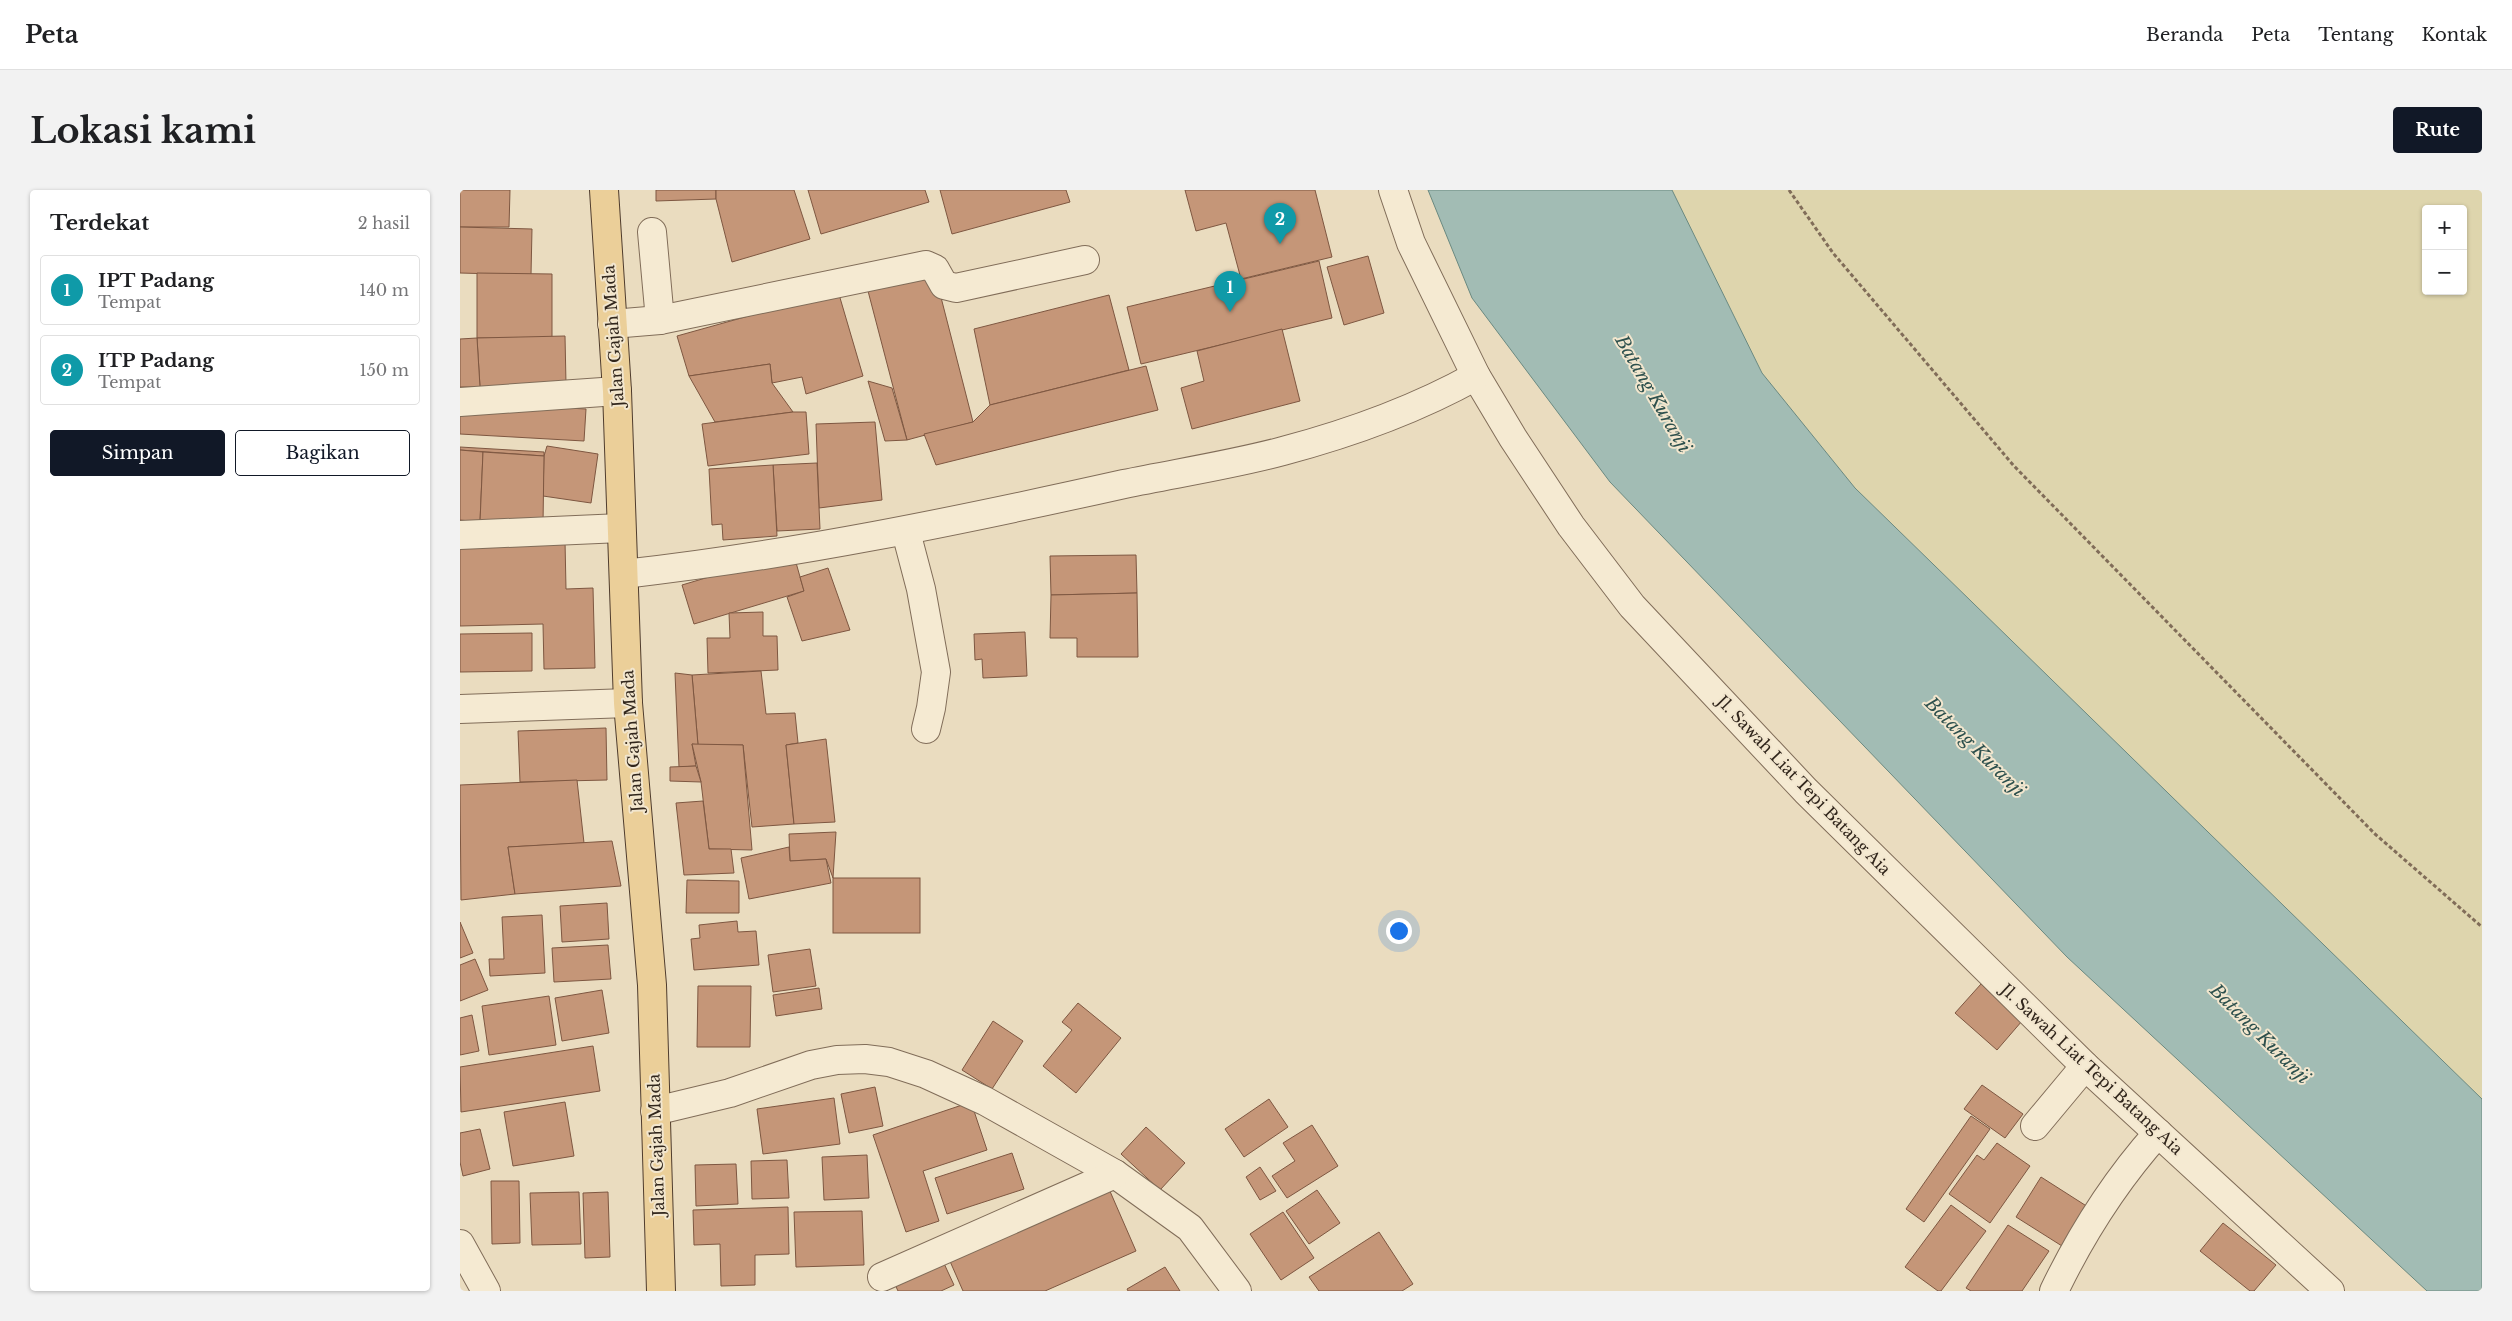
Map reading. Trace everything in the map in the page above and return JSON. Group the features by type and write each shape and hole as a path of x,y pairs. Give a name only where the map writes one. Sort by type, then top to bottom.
{"main road":[{"name":"Jalan Gajah Mada","path":"604,190 618,391 628,703 652,985 655,1111 655,1288"}],"street":[{"name":"Jl. Sawah Liat Tepi Batang Aia","path":"1393,190 1411,243 1476,376 1571,526 1632,606 1806,791 2085,1066 2330,1291"},
{"path":"652,232 660,320"},
{"path":"612,324 660,320 926,265 935,269 944,285 956,288 1085,260"},
{"path":"624,574 675,568 906,532 1282,452 1352,431 1398,414 1437,397 1476,376"},
{"path":"460,402 618,391"},
{"path":"460,535 621,528"},
{"path":"906,532 921,589 936,672 932,708 926,728"},
{"path":"460,709 628,703"},
{"path":"655,1111 730,1093 811,1065 837,1060 865,1059 889,1062 926,1074 985,1101 1115,1174 1190,1228 1237,1291"},
{"path":"2035,1126 2085,1066"},
{"path":"2054,1291 2071,1256 2110,1192 2158,1133"},
{"path":"882,1277 1115,1174"},
{"path":"460,1244 486,1291"}],"path":[{"path":"1788,190 1832,253 2014,466 2375,834 2482,927"}],"shaded area":[{"path":"1672,190 2482,190 2482,1099 1855,488 1762,373"}],"water":[{"name":"Batang Kuranji","path":"1428,190 1672,190 1762,373 1855,488 2482,1099 2482,1291 2427,1291 2067,957 1610,482 1472,298"}],"building":[{"path":"460,190 510,190 509,227 460,227"},
{"path":"656,190 716,190 716,199 656,201"},
{"path":"716,190 794,190 810,239 732,262 716,199"},
{"path":"808,190 925,190 929,202 821,234"},
{"path":"940,190 1066,190 1070,202 952,234"},
{"path":"1185,190 1315,190 1332,257 1241,279 1226,223 1196,231"},
{"path":"460,227 532,229 531,275 460,273"},
{"path":"1368,256 1384,313 1344,325 1327,267"},
{"path":"1319,261 1332,318 1141,364 1127,307"},
{"path":"477,273 552,274 552,338 477,338"},
{"path":"935,274 973,422 907,440 868,291"},
{"path":"838,291 863,376 806,394 802,377 772,383 770,364 689,376 677,336"},
{"path":"1109,295 1129,370 990,405 974,329"},
{"path":"1282,329 1300,401 1192,429 1181,388 1204,381 1197,351"},
{"path":"565,336 566,384 480,387 477,338"},
{"path":"477,338 480,387 460,387 460,339"},
{"path":"770,364 772,383 793,412 715,422 689,376"},
{"path":"1146,366 1158,410 936,465 924,434 973,422 990,405"},
{"path":"868,381 892,388 907,440 885,441"},
{"path":"460,402 586,409 584,441 460,434"},
{"path":"806,412 809,454 708,466 702,424"},
{"path":"875,422 882,500 819,508 816,424"},
{"path":"547,446 598,454 591,503 543,496 544,456"},
{"path":"460,447 544,452 544,456 460,450"},
{"path":"460,450 483,452 480,522 460,520"},
{"path":"483,452 544,456 543,524 480,522"},
{"path":"817,463 820,529 777,531 773,465"},
{"path":"773,465 777,536 723,540 722,524 712,525 709,469"},
{"path":"565,541 566,589 593,588 595,668 544,669 543,624 460,626 460,542"},
{"path":"793,552 804,591 694,624 682,585"},
{"path":"1136,555 1137,593 1051,595 1050,556"},
{"path":"828,568 850,630 802,641 787,597 804,591 800,577"},
{"path":"1137,593 1138,657 1077,657 1077,638 1050,638 1051,595"},
{"path":"763,612 763,636 777,636 778,670 708,673 707,638 730,638 729,613"},
{"path":"1025,632 1027,676 983,678 982,659 975,660 974,634"},
{"path":"532,633 532,671 460,672 460,634"},
{"path":"761,671 766,714 795,713 798,743 786,745 794,824 752,827 743,745 698,745 692,675"},
{"path":"675,673 692,675 698,745 692,744 696,766 679,767"},
{"path":"606,728 607,780 520,782 518,731"},
{"path":"826,739 835,822 794,824 786,745"},
{"path":"692,744 743,745 752,850 709,849 701,782"},
{"path":"696,766 701,782 670,781 670,767"},
{"path":"577,780 584,843 508,847 515,894 461,900 460,785"},
{"path":"703,801 709,849 731,849 734,873 684,875 676,803"},
{"path":"836,832 833,878 826,859 790,861 789,834"},
{"path":"612,841 621,886 515,894 508,847"},
{"path":"789,847 790,861 826,859 831,883 749,899 741,858"},
{"path":"833,878 920,878 920,933 833,933"},
{"path":"687,880 739,881 739,913 686,913"},
{"path":"607,903 609,939 562,942 560,906"},
{"path":"542,915 545,973 490,976 489,959 504,959 502,917"},
{"path":"737,921 738,932 756,931 759,965 694,970 691,939 700,938 699,925"},
{"path":"460,922 473,953 460,958"},
{"path":"608,945 611,979 554,982 552,948"},
{"path":"810,949 816,986 773,992 768,955"},
{"path":"475,959 488,990 460,1001 460,965"},
{"path":"1981,984 2022,1021 1997,1050 1955,1013"},
{"path":"698,986 751,986 750,1047 697,1047"},
{"path":"819,988 822,1009 776,1016 773,995"},
{"path":"602,990 609,1033 562,1041 555,998"},
{"path":"549,996 556,1045 489,1055 482,1006"},
{"path":"1078,1003 1121,1038 1076,1093 1043,1066 1072,1030 1062,1022"},
{"path":"472,1015 479,1051 460,1055 460,1018"},
{"path":"993,1021 1023,1041 992,1089 962,1070"},
{"path":"593,1046 600,1091 461,1112 460,1067"},
{"path":"1982,1085 2023,1114 2005,1138 1964,1109"},
{"path":"875,1087 883,1126 849,1133 841,1094"},
{"path":"834,1098 840,1144 763,1154 757,1109"},
{"path":"1269,1099 1288,1127 1244,1157 1225,1129"},
{"path":"565,1102 574,1156 513,1166 504,1112"},
{"path":"971,1102 987,1150 923,1171 939,1221 906,1232 873,1135"},
{"path":"1971,1116 1990,1129 1924,1222 1906,1209"},
{"path":"1312,1125 1338,1166 1287,1198 1272,1176 1295,1161 1283,1143"},
{"path":"1146,1127 1185,1163 1160,1190 1121,1154"},
{"path":"480,1129 490,1169 463,1176 460,1162 460,1133"},
{"path":"1997,1143 2030,1166 1990,1223 1949,1194 1977,1155 1984,1160"},
{"path":"1012,1153 1024,1189 947,1214 935,1178"},
{"path":"867,1155 869,1198 824,1200 822,1157"},
{"path":"787,1160 789,1198 752,1199 751,1161"},
{"path":"736,1164 738,1204 696,1206 695,1165"},
{"path":"1260,1167 1276,1191 1260,1200 1246,1177"},
{"path":"2041,1177 2088,1207 2062,1246 2016,1217"},
{"path":"491,1181 519,1181 520,1243 492,1244"},
{"path":"1109,1189 1136,1251 1045,1291 963,1291 949,1259"},
{"path":"1317,1190 1340,1223 1309,1244 1286,1211"},
{"path":"579,1192 581,1244 532,1245 530,1193"},
{"path":"608,1192 610,1257 585,1258 583,1193"},
{"path":"1951,1205 1986,1231 1941,1291 1938,1291 1905,1267"},
{"path":"788,1207 789,1254 755,1255 755,1285 721,1286 720,1244 694,1245 693,1210"},
{"path":"862,1211 864,1265 796,1267 794,1212"},
{"path":"1283,1212 1314,1258 1281,1280 1250,1234"},
{"path":"2223,1223 2276,1265 2254,1291 2250,1291 2200,1251"},
{"path":"2008,1225 2049,1251 2022,1291 1971,1291 1966,1288"},
{"path":"1379,1232 1413,1284 1402,1291 1319,1291 1309,1277"},
{"path":"941,1257 954,1285 941,1291 898,1291 892,1278"},
{"path":"1165,1267 1180,1291 1128,1291 1127,1289"}],"place":[{"name":"ITP Padang","path":"1280,244"},
{"name":"IPT Padang","path":"1230,312"}]}
